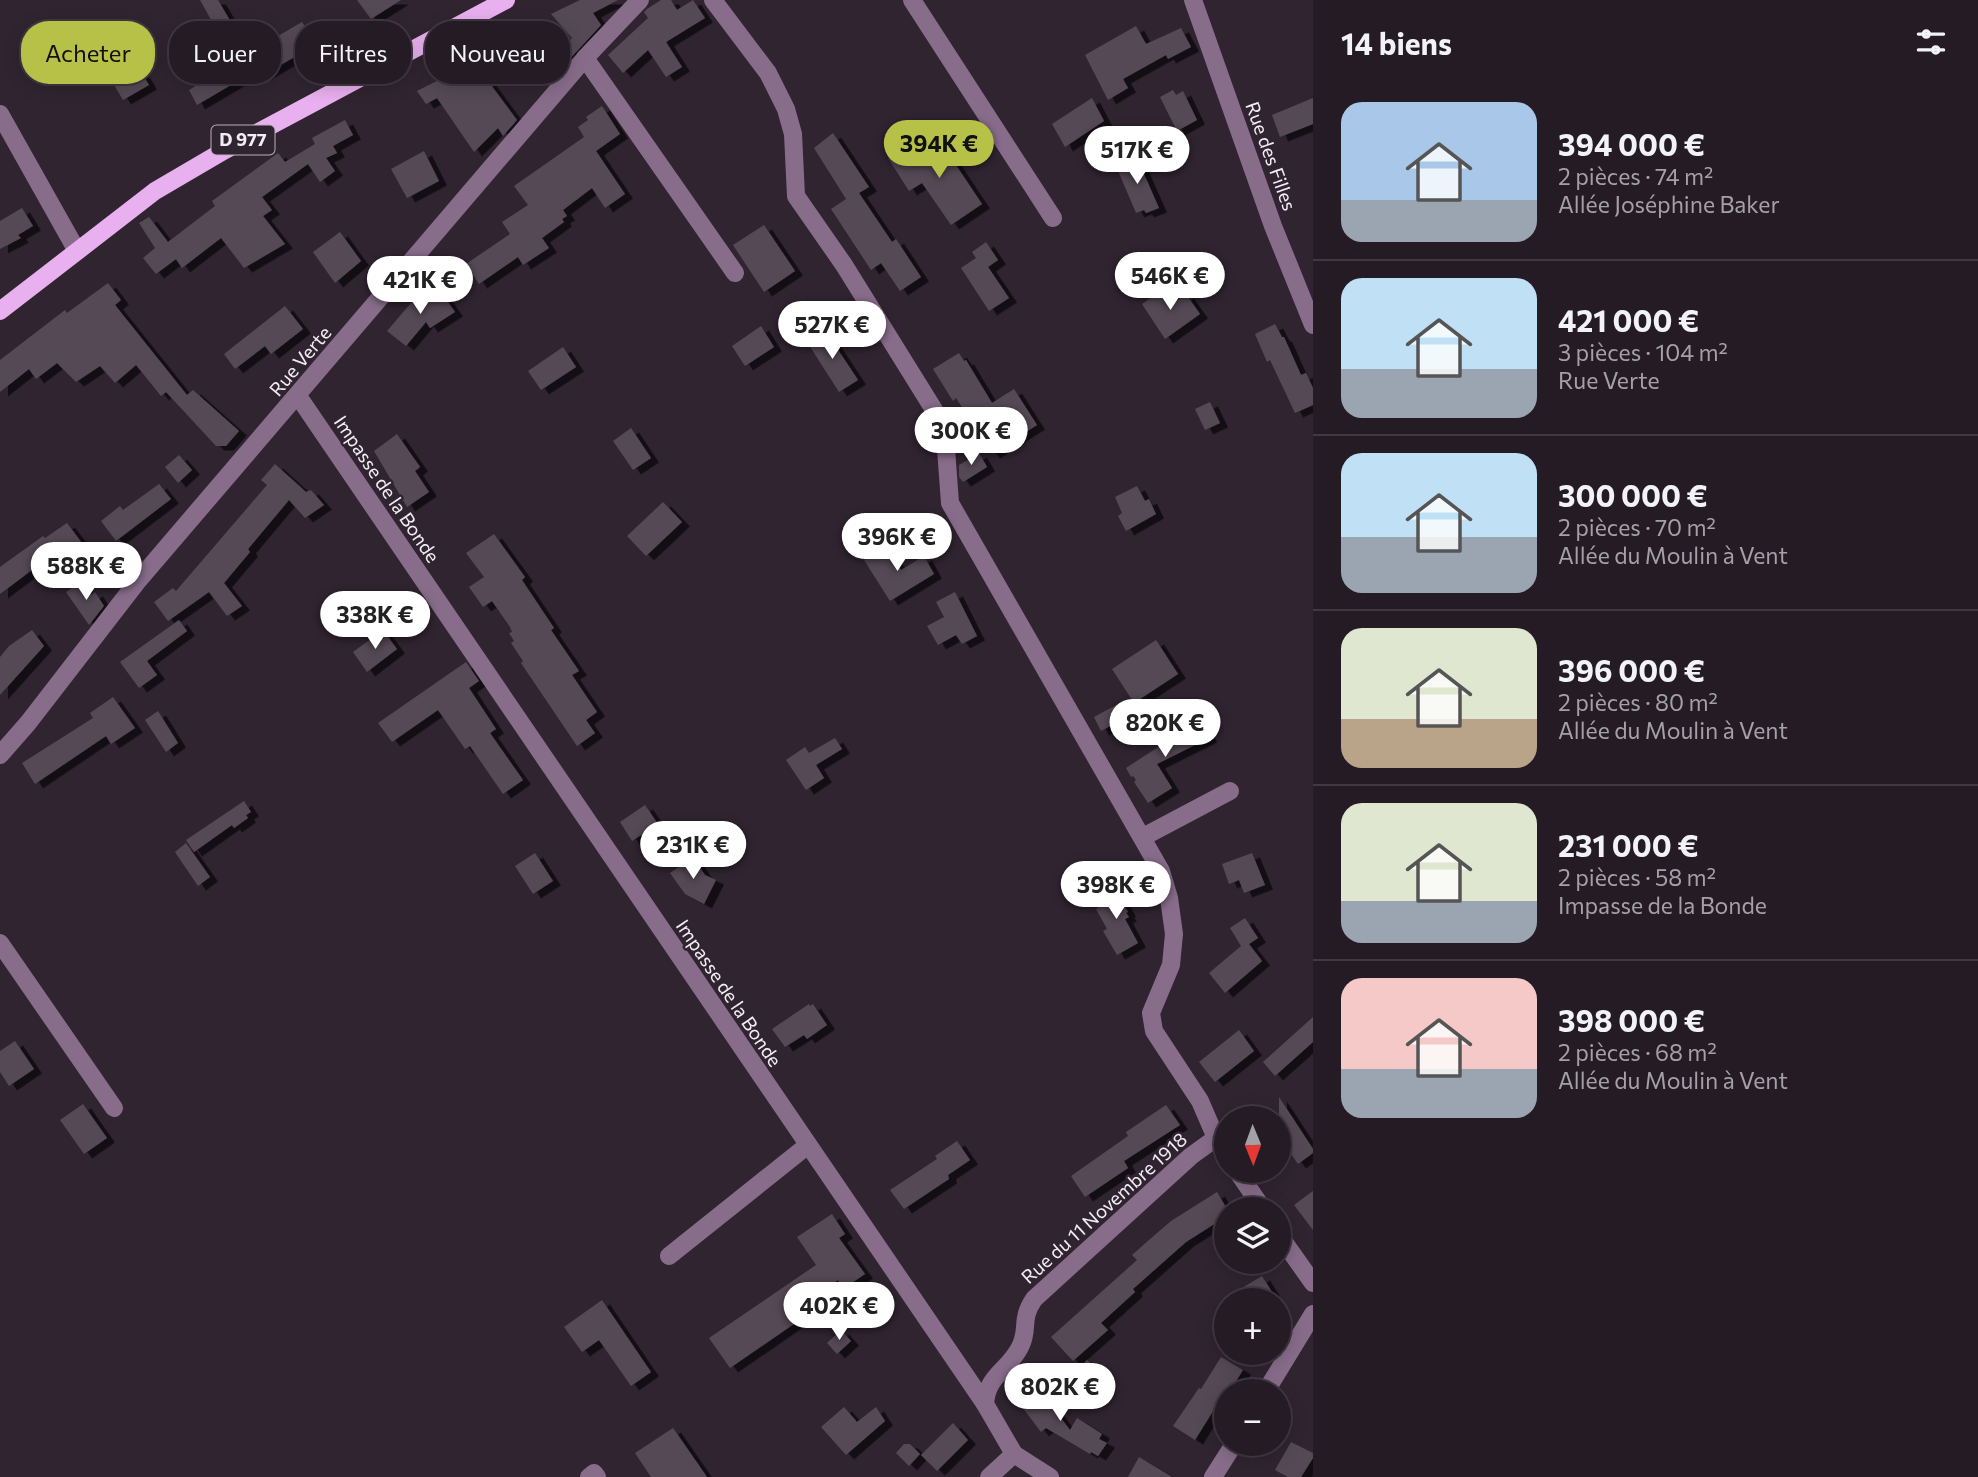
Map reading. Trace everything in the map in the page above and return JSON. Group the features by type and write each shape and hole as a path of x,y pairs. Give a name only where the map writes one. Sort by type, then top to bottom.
{"main road":[{"name":"D 977","path":"0,311 155,191 225,150 506,0"}],"street":[{"name":"Rue Verte","path":"0,755 137,582 298,397 585,58 640,0"},
{"path":"713,0 768,73 786,108 793,134 796,196 844,265 936,413 945,435 950,503 1161,871 1169,898 1174,933 1171,965 1151,1013 1154,1031 1200,1101 1214,1133"},
{"path":"912,0 1052,218"},
{"name":"Rue des Filles","path":"1193,0 1273,226 1313,325"},
{"path":"585,58 735,273"},
{"path":"0,114 77,251"},
{"name":"Impasse de la Bonde","path":"298,397 985,1404 1014,1454"},
{"path":"1143,837 1230,791"},
{"path":"0,943 114,1108"},
{"name":"Rue du 11 Novembre 1918","path":"985,1404 990,1382 1020,1349 1024,1315 1034,1299 1191,1156 1214,1139"},
{"path":"669,1256 808,1146"},
{"path":"1291,1252 1313,1283"},
{"path":"1273,1379 1313,1314"},
{"path":"989,1477 1014,1454 1050,1477"},
{"path":"1213,1477 1226,1456"},
{"path":"589,1477 594,1473 597,1477"}],"building":[{"path":"200,0 218,0 230,21 212,21"},
{"path":"357,0 401,0 371,19"},
{"path":"580,0 618,0 593,13 601,25 570,59 570,21 557,21 551,14"},
{"path":"661,0 671,0 677,10 693,0 705,18 666,42 682,67 666,77 648,50 623,73 608,55 648,18 644,12"},
{"path":"295,26 295,57 281,65 281,34"},
{"path":"1136,26 1146,44 1181,28 1191,47 1168,59 1166,55 1123,79 1128,88 1108,100 1085,55"},
{"path":"114,84 149,85 123,100"},
{"path":"199,84 233,84 197,105 189,90"},
{"path":"431,84 490,84 517,120 503,136 498,128 474,152 437,98 426,104 417,91"},
{"path":"1173,90 1176,95 1183,91 1197,120 1177,131 1160,97"},
{"path":"1092,98 1104,121 1065,147 1052,124"},
{"path":"1313,98 1313,124 1280,137 1272,115"},
{"path":"602,106 620,134 596,151 625,194 605,208 592,188 563,210 567,216 562,219 564,222 542,238 549,248 523,265 518,257 479,284 466,264 510,234 502,222 528,205 514,186 584,137 578,127 588,120 586,117"},
{"path":"345,120 353,135 333,146 337,153 326,158 335,171 320,182 308,164 262,197 272,210 263,216 285,244 244,268 221,238 182,268 176,259 156,274 143,258 155,248 139,223 149,217 168,242 215,206 212,201 278,153 285,162 315,144 312,138"},
{"path":"833,133 869,187 859,193 892,242 896,239 921,277 900,291 881,263 871,270 831,209 846,199 814,148"},
{"path":"952,141 962,157 954,162 982,204 951,225 922,183 909,191 888,158 901,149 908,159 928,146 933,154"},
{"path":"424,151 439,181 407,198 391,169"},
{"path":"1136,156 1159,208 1146,213 1144,210 1136,213 1116,166"},
{"path":"22,208 33,226 18,235 21,238 0,249 0,221"},
{"path":"764,225 795,271 764,292 733,245"},
{"path":"340,232 361,261 335,283 313,252"},
{"path":"986,242 998,260 988,267 1009,298 989,311 961,268 976,258 972,252"},
{"path":"108,283 121,300 115,305 187,395 193,390 239,431 226,446 216,446 166,392 161,396 136,365 115,383 100,366 76,382 57,363 36,379 29,369 0,392 0,360 65,310 67,313"},
{"path":"1167,286 1176,301 1186,294 1200,314 1165,339 1142,304"},
{"path":"423,289 430,300 441,292 455,312 430,328 426,322 406,346 387,331"},
{"path":"285,306 303,329 271,354 265,346 235,369 224,354"},
{"path":"1275,324 1284,337 1301,375 1306,373 1313,388 1313,405 1295,413 1255,334"},
{"path":"761,326 774,347 745,366 732,346"},
{"path":"825,330 858,380 839,392 807,342"},
{"path":"563,347 576,367 541,390 528,371"},
{"path":"959,353 992,403 1014,389 1037,425 992,454 956,398 953,401 933,369"},
{"path":"1210,402 1220,423 1205,430 1195,409"},
{"path":"631,428 651,458 633,470 613,441"},
{"path":"397,434 420,467 415,471 429,492 407,507 374,451"},
{"path":"979,453 987,467 963,482 959,477 959,465"},
{"path":"179,455 192,470 178,483 165,467"},
{"path":"275,464 306,492 311,490 324,505 305,518 289,500 248,549 250,552 224,583 242,606 227,616 209,592 168,621 154,602 173,588 176,591 267,485 261,480"},
{"path":"159,484 171,499 116,541 101,521 120,506 123,510"},
{"path":"1137,486 1145,501 1149,499 1156,514 1126,531 1118,516 1122,513 1115,497"},
{"path":"663,502 682,522 646,556 627,536"},
{"path":"67,523 82,543 48,566 44,561 0,594 0,567 43,536 45,538"},
{"path":"494,534 525,577 522,580 579,671 572,675 597,712 586,720 595,733 577,746 521,663 523,661 511,643 514,641 509,633 512,632 510,627 492,601 483,607 469,587 484,577 466,553"},
{"path":"886,546 901,570 924,556 934,574 890,601 864,560"},
{"path":"81,582 90,595 95,592 104,606 89,625 66,592"},
{"path":"955,592 977,636 962,644 956,635 938,645 927,626 944,617 936,602"},
{"path":"179,620 187,631 147,661 157,675 139,688 120,662"},
{"path":"32,630 44,646 0,695 0,657 9,646"},
{"path":"383,630 397,649 367,672 353,652"},
{"path":"1156,640 1178,674 1134,703 1112,669"},
{"path":"466,662 479,681 469,688 496,729 490,733 523,780 503,794 470,746 465,749 438,710 392,742 378,723"},
{"path":"113,697 135,728 111,744 106,736 35,784 22,763 93,718 90,713"},
{"path":"1120,703 1127,717 1101,731 1094,717"},
{"path":"158,711 178,743 166,752 145,720"},
{"path":"1199,716 1209,738 1157,764 1172,788 1148,803 1126,768 1169,740 1165,733"},
{"path":"835,738 842,749 816,765 824,778 806,790 786,760 805,747 809,753"},
{"path":"244,801 251,812 246,815 248,818 234,828 232,825 194,852 186,840"},
{"path":"645,805 658,824 632,841 620,822"},
{"path":"186,843 210,877 198,886 175,852"},
{"path":"535,853 553,881 533,894 515,866"},
{"path":"1252,853 1265,885 1244,893 1239,880 1229,884 1222,864"},
{"path":"693,857 705,875 716,880 704,904 685,894 670,873"},
{"path":"1113,885 1128,912 1126,913 1129,917 1125,919 1138,943 1117,955 1103,931 1107,929 1096,909 1105,903 1099,892"},
{"path":"1245,918 1258,938 1249,944 1262,961 1225,993 1209,973 1241,946 1230,928"},
{"path":"813,1004 827,1025 807,1039 804,1035 785,1047 772,1029"},
{"path":"1313,1017 1313,1042 1275,1076 1263,1062"},
{"path":"1239,1030 1254,1051 1215,1082 1199,1062"},
{"path":"15,1041 34,1069 9,1086 0,1072 0,1051"},
{"path":"83,1104 107,1138 84,1154 60,1120"},
{"path":"1166,1105 1180,1125 1124,1161 1128,1168 1085,1197 1071,1176 1128,1136 1126,1132"},
{"path":"1292,1117 1313,1149 1313,1153 1298,1164 1292,1155"},
{"path":"957,1141 970,1160 948,1175 949,1179 904,1209 890,1190 937,1159 935,1156"},
{"path":"1313,1191 1313,1230 1294,1205"},
{"path":"1217,1192 1220,1197 1214,1197 1214,1224 1186,1242 1133,1289 1135,1292 1101,1323 1108,1330 1073,1361 1051,1337 1137,1260 1132,1255 1171,1221"},
{"path":"832,1214 845,1234 839,1238 865,1274 843,1289 838,1280 797,1308 804,1317 730,1368 709,1338 816,1265 797,1237"},
{"path":"1262,1276 1270,1288 1242,1288"},
{"path":"602,1300 651,1372 631,1386 599,1340 582,1352 564,1327"},
{"path":"841,1330 851,1341 837,1354 827,1343"},
{"path":"1087,1360 1098,1370 1087,1388 1073,1375"},
{"path":"1216,1365 1235,1365 1243,1370 1237,1379 1214,1379 1214,1410 1195,1440 1173,1426 1199,1388 1201,1389"},
{"path":"1036,1385 1070,1430 1077,1418 1102,1434 1099,1439 1107,1443 1098,1456 1046,1428 1041,1432 1016,1399"},
{"path":"844,1407 857,1422 876,1407 885,1421 846,1455 821,1427"},
{"path":"953,1423 968,1440 937,1471 921,1455"},
{"path":"673,1428 707,1477 651,1477 635,1453"},
{"path":"1291,1442 1313,1453 1313,1458 1301,1477 1288,1477 1275,1470 1283,1456 1291,1456"},
{"path":"904,1444 910,1444 920,1454 909,1466 896,1453"},
{"path":"1139,1457 1172,1477 1128,1477"}]}
